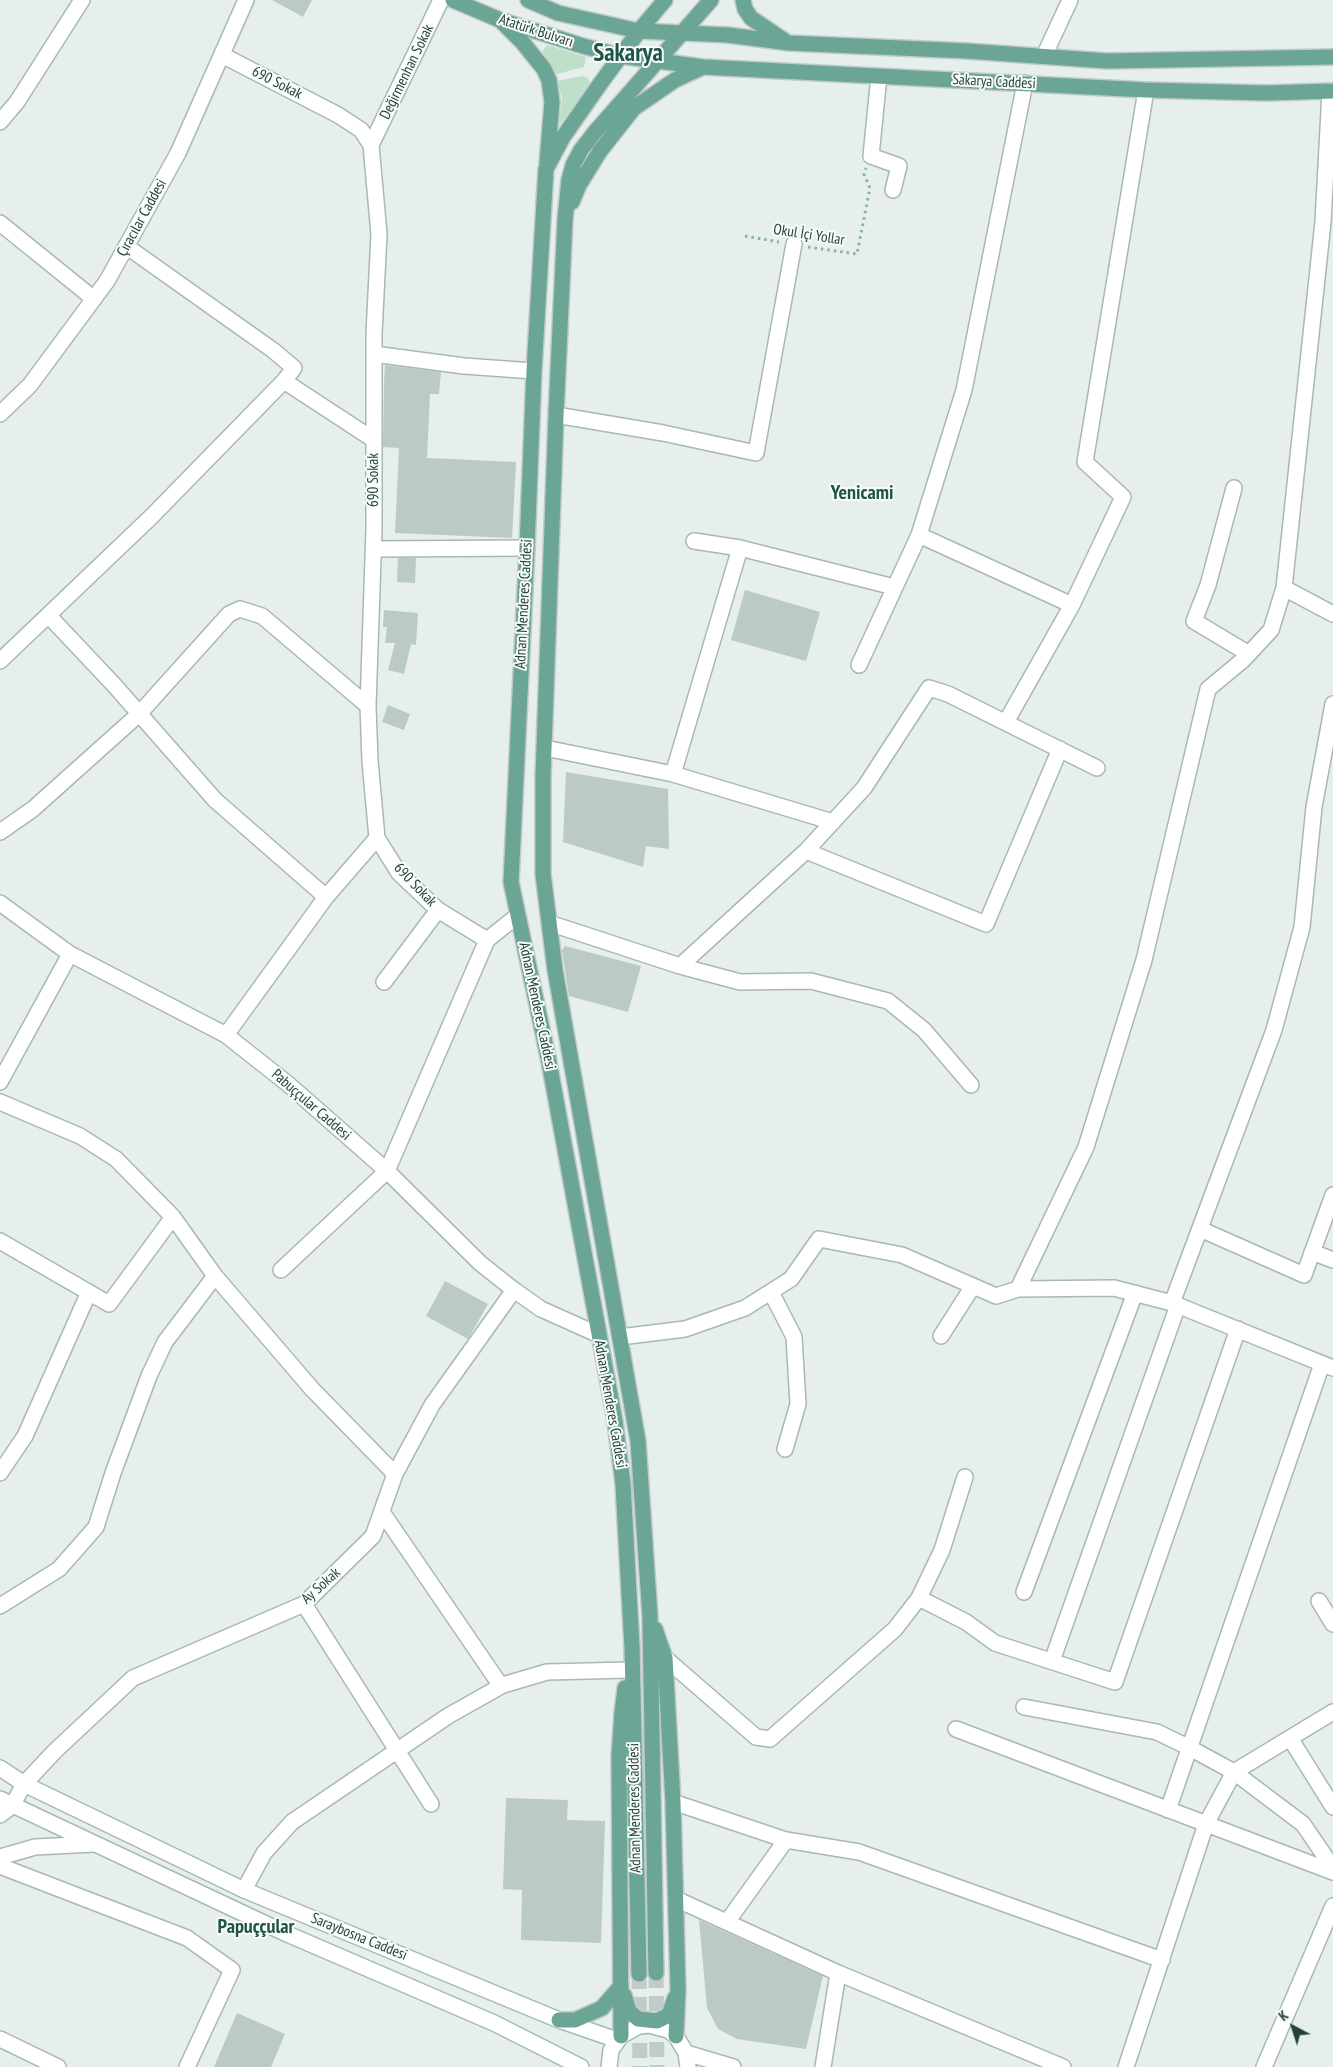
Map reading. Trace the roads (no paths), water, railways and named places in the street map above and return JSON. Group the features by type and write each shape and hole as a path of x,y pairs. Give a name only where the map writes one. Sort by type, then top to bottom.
{"main road":[{"name":"Atatürk Bulvarı","path":"454,0 500,20 621,56 656,61"},
{"name":"Atatürk Bulvarı","path":"528,0 555,6 611,25 639,31 682,33"},
{"name":"Adnan Menderes Caddesi","path":"656,1973 650,1616 638,1441 566,1037 549,923 543,874 545,748 556,415 565,220 569,180 580,150 618,103 711,0"},
{"path":"743,0 745,9 751,18 789,43"},
{"path":"611,25 634,20 664,2"},
{"name":"Adnan Menderes Caddesi","path":"639,1974 632,1647 623,1484 615,1421 549,1062 511,882 534,371 546,169 564,137 621,56 664,2"},
{"path":"500,20 523,43 544,69 549,80 552,102 546,169"},
{"name":"Sakarya Caddesi","path":"682,33 728,35 789,43 1108,61 1333,57"},
{"name":"Sakarya Caddesi","path":"656,61 703,67 1146,90 1266,93 1331,91"},
{"path":"565,220 579,185 600,151 634,108 675,80 703,67"},
{"path":"650,1616 665,1658 676,1899 678,1989 676,2036"},
{"path":"619,2038 621,1986 619,1756 622,1712 632,1647"},
{"path":"621,1986 629,2011 638,2019 657,2021 668,2015 678,1989"},
{"path":"559,2020 576,2020 602,2008 621,1986"}],"street":[{"path":"0,122 17,102 82,0"},
{"name":"Çıracılar Caddesi","path":"0,414 30,384 107,281 178,153 246,0"},
{"name":"Değirmenhan Sokak","path":"371,145 441,0"},
{"path":"1044,56 1070,0"},
{"name":"690 Sokak","path":"222,55 338,115 361,130 371,145 379,234 374,354 374,549 368,706 370,761 377,838 399,873 438,910 487,940"},
{"path":"880,76 871,156 899,166 893,190"},
{"path":"859,665 918,535 964,390 1025,83"},
{"path":"1006,722 1072,605 1123,497 1085,462 1146,90"},
{"path":"1018,1289 1086,1147 1144,960 1208,689 1249,654 1271,630 1284,588 1323,222 1331,91"},
{"path":"0,223 94,299"},
{"path":"556,415 663,433 756,453 794,244"},
{"path":"0,661 151,517 284,381 294,368 274,351 126,246"},
{"path":"374,354 464,366 534,371"},
{"path":"284,381 374,440"},
{"path":"1234,488 1208,585 1194,621 1249,654"},
{"path":"918,535 1072,605"},
{"path":"694,541 740,548 894,587"},
{"path":"374,549 527,548"},
{"path":"673,774 740,548"},
{"path":"1284,588 1333,614"},
{"path":"0,832 33,809 139,714 229,614 240,609 262,616 368,706"},
{"path":"49,616 215,800 326,897"},
{"path":"680,966 806,851 864,788 929,688 948,694 1097,768"},
{"path":"1052,1661 1200,1229 1274,1030 1302,927 1314,808 1333,704"},
{"path":"545,748 673,774 833,822"},
{"path":"806,851 986,924 1060,749"},
{"path":"226,1035 326,897 377,838"},
{"name":"Pabuççular Caddesi","path":"0,904 70,954 226,1035 288,1084 387,1171 480,1263 541,1309 599,1335"},
{"path":"384,982 438,910"},
{"path":"281,1270 387,1171 487,940 517,916"},
{"path":"549,923 680,966 740,982 811,981 888,1001 924,1030 971,1085"},
{"path":"0,1082 70,954"},
{"path":"0,1102 80,1136 116,1159 173,1217 215,1276 312,1389 395,1474"},
{"path":"1200,1229 1304,1275 1333,1195"},
{"path":"0,1241 109,1304 173,1217"},
{"path":"620,1337 685,1329 745,1308 791,1279 819,1239 902,1255 996,1296 1018,1289 1114,1288 1135,1293 1175,1304 1327,1366 1168,1810"},
{"path":"1312,1252 1333,1260"},
{"path":"0,1606 59,1569 96,1527 113,1474 149,1376 165,1342 215,1276"},
{"path":"941,1336 973,1286"},
{"name":"Ay Sokak","path":"4,1807 55,1750 133,1678 304,1604 373,1536 395,1474 432,1405 514,1290"},
{"path":"0,1473 25,1436 89,1292"},
{"path":"771,1292 794,1337 798,1404 785,1449"},
{"path":"1024,1592 1135,1293"},
{"path":"919,1598 966,1622 995,1643 1115,1682 1238,1330"},
{"path":"665,1658 756,1737 770,1739 895,1629 919,1598 942,1550 965,1476"},
{"path":"382,1512 501,1686"},
{"path":"1319,1601 1333,1624"},
{"path":"304,1604 431,1804"},
{"path":"244,1890 264,1853 292,1822 448,1716 501,1686 547,1672 628,1670"},
{"path":"1024,1707 1157,1732 1190,1748 1234,1772 1303,1824 1333,1868"},
{"path":"1126,2067 1206,1824 1234,1772 1333,1712"},
{"path":"956,1729 1333,1872"},
{"path":"1290,1738 1333,1807"},
{"name":"Saraybosna Caddesi","path":"0,1768 24,1784 244,1890 559,2020 619,2038"},
{"path":"673,1802 786,1840 859,1852 1162,1960"},
{"name":"Saraybosna Caddesi","path":"4,1807 94,1844 285,1933 494,2024 581,2067"},
{"path":"727,1922 786,1840"},
{"path":"0,1857 35,1847 94,1844"},
{"path":"0,1866 187,1938 232,1970 187,2067"},
{"path":"676,1899 838,1973 1063,2067"},
{"path":"1264,2067 1333,1906"},
{"path":"823,2067 838,1973"},
{"path":"609,2067 611,2050 619,2038 639,2026 648,2025 668,2030 676,2036 687,2060 733,2067"},
{"path":"0,2039 58,2067"}],"tunnel":[{"path":"656,1973 657,2067"},
{"path":"639,1974 640,2067"}],"district":[{"name":"Sakarya","path":"628,54"},
{"name":"Yenicami","path":"862,493"},
{"name":"Papuççular","path":"256,1927"}]}
